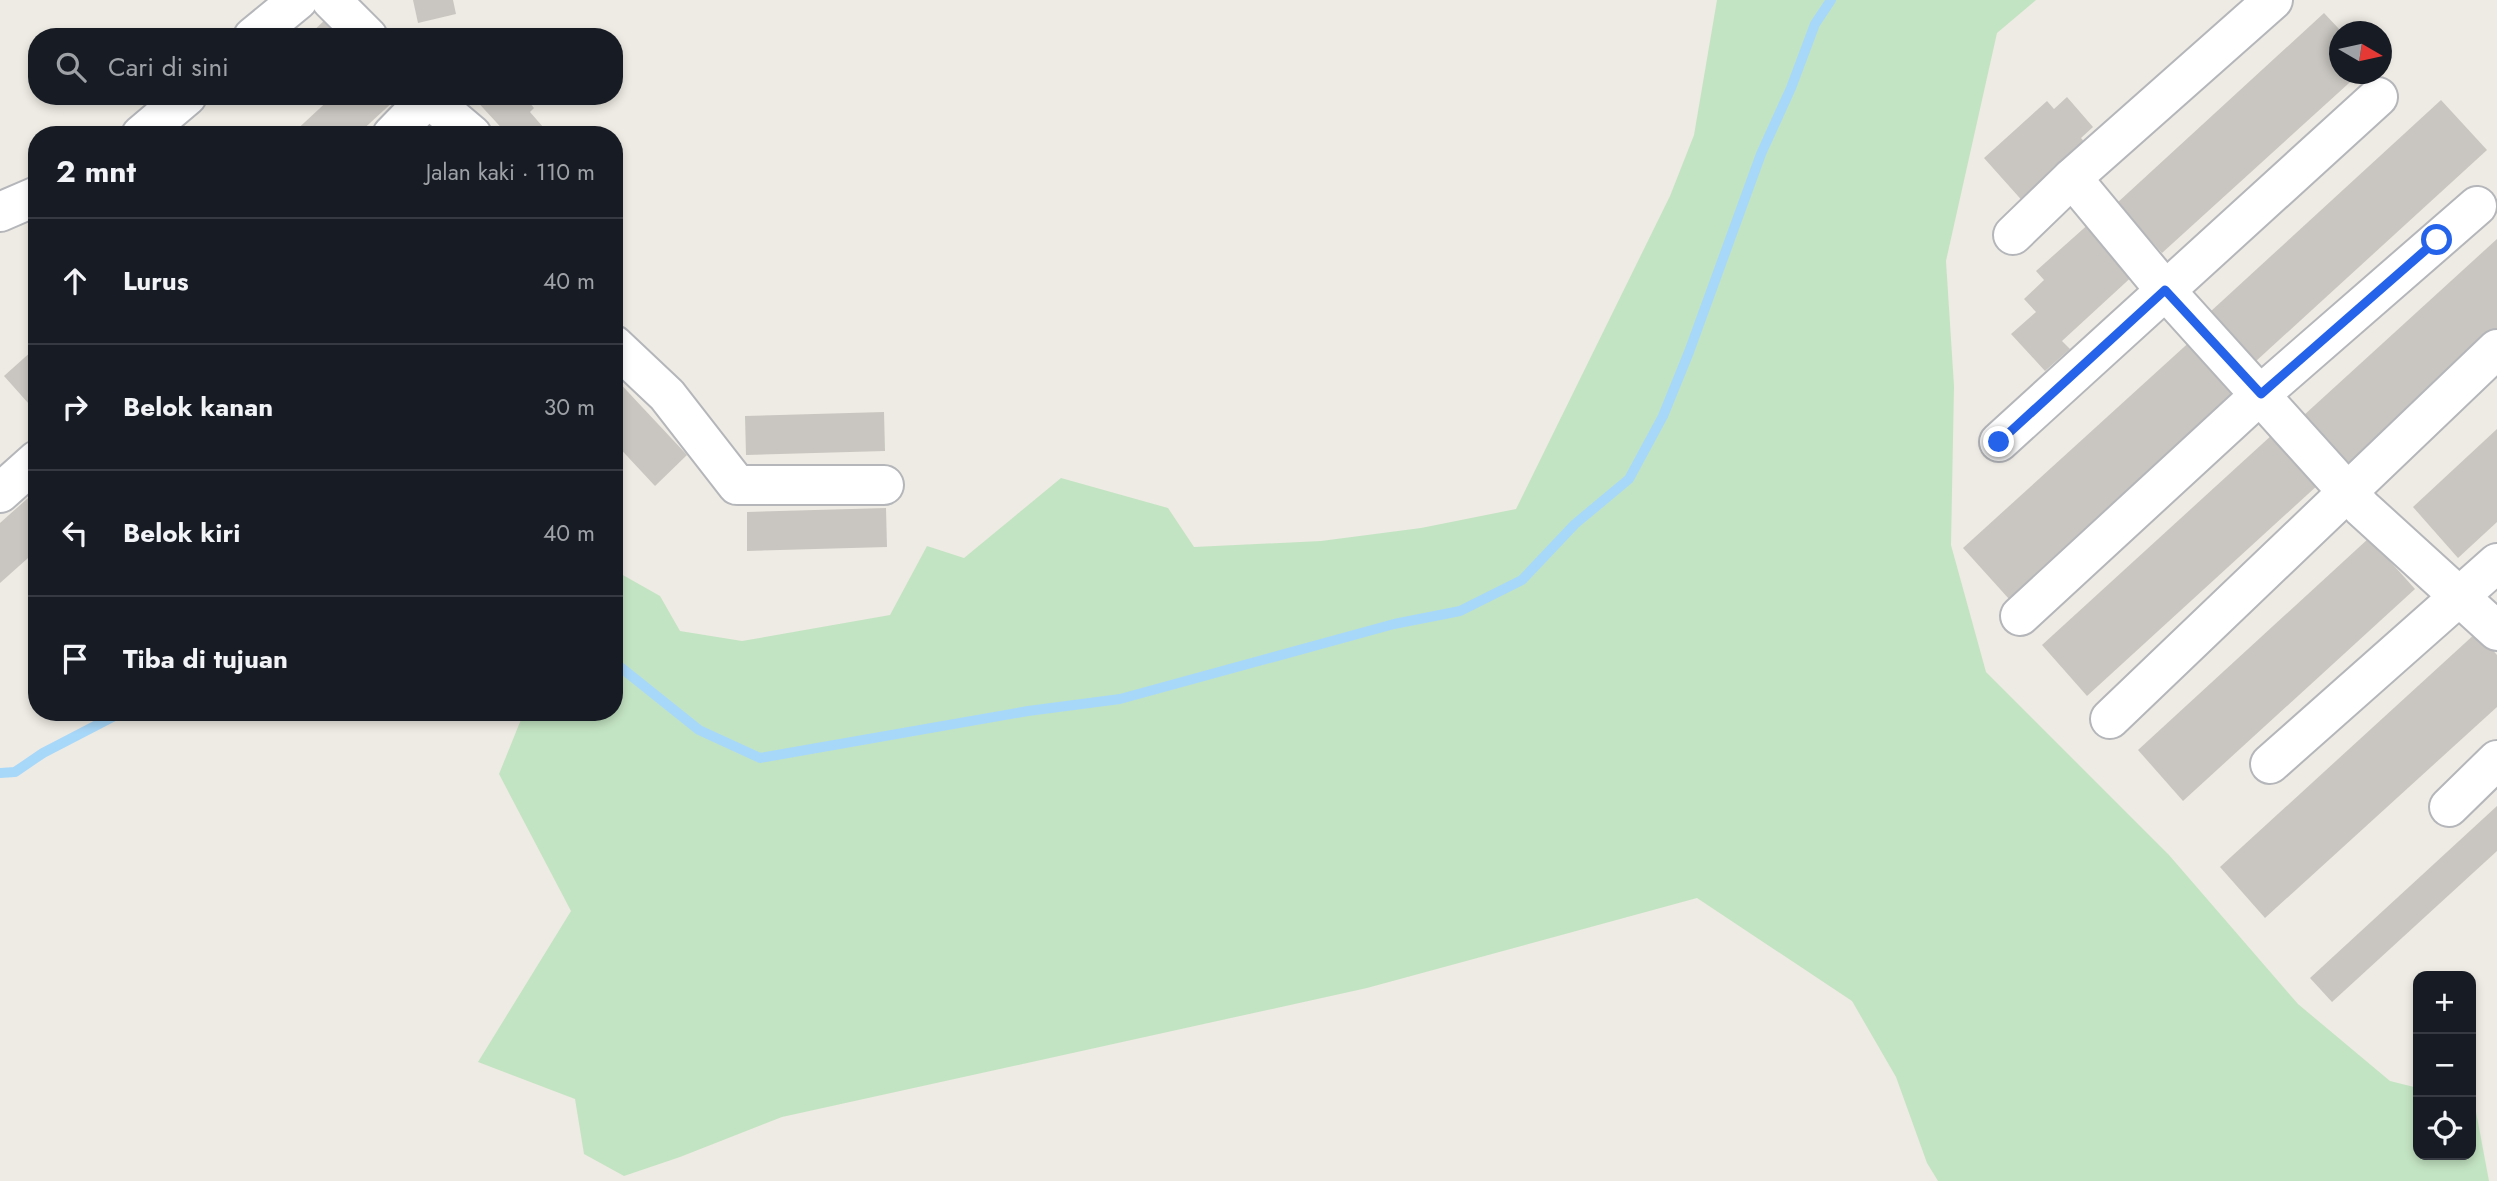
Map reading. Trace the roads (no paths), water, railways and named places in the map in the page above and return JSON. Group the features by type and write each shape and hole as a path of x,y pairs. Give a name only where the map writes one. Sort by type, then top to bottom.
{"street":[{"path":"264,28 298,0"},
{"path":"331,0 359,28"},
{"path":"2012,235 2072,178 2273,0"},
{"path":"1999,442 2378,97"},
{"path":"152,126 176,105"},
{"path":"400,126 420,105"},
{"path":"436,105 461,126"},
{"path":"2072,178 2165,290 2362,508 2497,631"},
{"path":"0,212 28,200"},
{"path":"2020,616 2261,394 2477,206"},
{"path":"2110,719 2497,349"},
{"path":"623,354 667,396 737,485 884,485"},
{"path":"0,493 28,468"},
{"path":"2270,764 2497,563"},
{"path":"2449,807 2497,760"}],"waterway":[{"path":"623,669 699,730 760,758 1028,711 1120,699 1394,624 1460,611 1522,580 1575,524 1629,479 1663,416 1761,154 1791,88 1815,24 1831,0"},
{"path":"0,773 15,772 43,753 105,721"}]}
